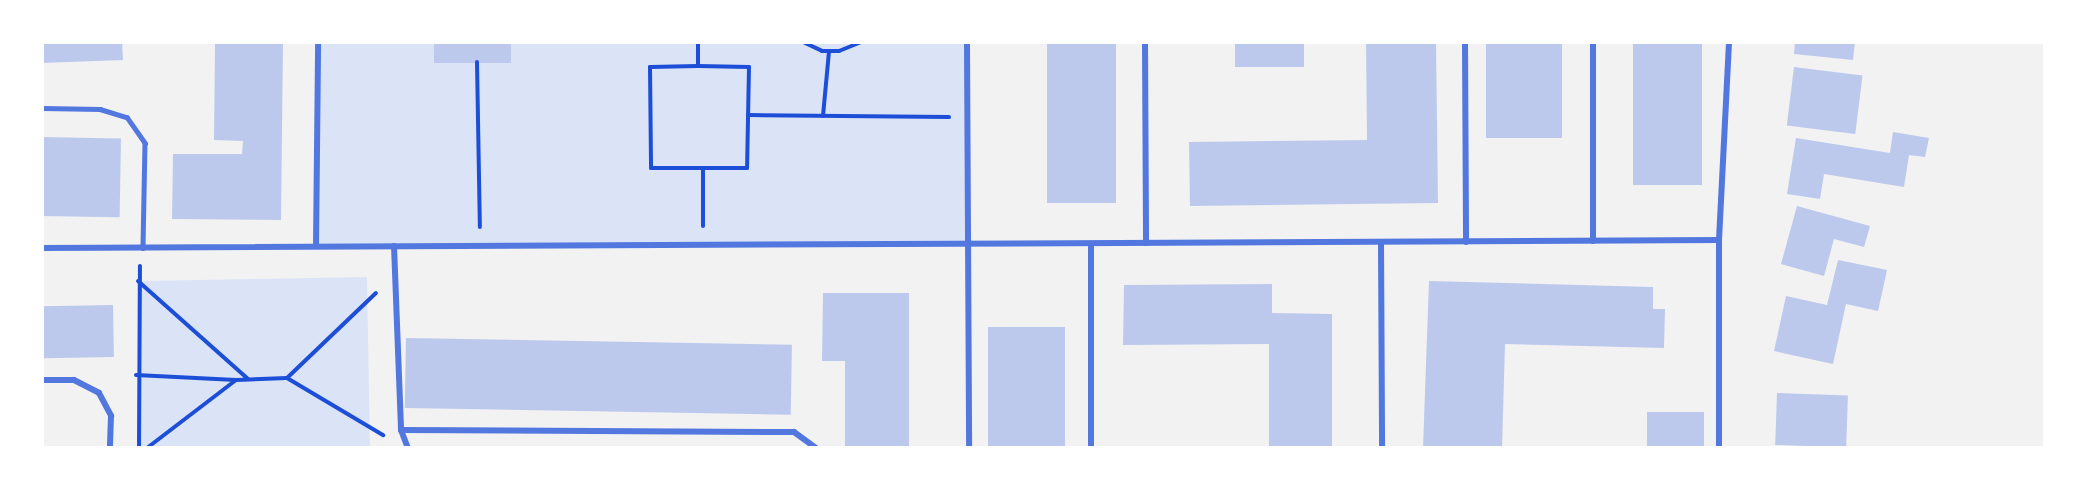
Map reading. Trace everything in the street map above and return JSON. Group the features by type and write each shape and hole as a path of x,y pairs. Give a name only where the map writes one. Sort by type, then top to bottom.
{"street":[{"path":"316,246 318,42"},
{"path":"967,42 969,448"},
{"path":"1145,42 1146,243"},
{"path":"1465,42 1466,242"},
{"path":"1593,42 1593,241"},
{"path":"1719,448 1719,240 1729,42"},
{"path":"42,248 1719,240"},
{"path":"1381,242 1382,448"},
{"path":"1090,244 1091,448"},
{"path":"394,246 401,430 408,448"},
{"path":"42,380 74,380 99,393 111,416 110,448"},
{"path":"401,430 794,432 816,448"}],"lane":[{"path":"42,108 100,109 127,117 145,142 143,248"}],"path":[{"path":"698,42 698,66"},
{"path":"803,42 830,51 861,42"},
{"path":"823,116 830,51"},
{"path":"477,62 481,246"},
{"path":"650,67 749,67 748,115 747,168 651,168 650,67"},
{"path":"748,115 968,117"},
{"path":"703,168 704,245"},
{"path":"139,448 136,375 137,280 143,248"},
{"path":"287,378 394,276"},
{"path":"137,280 248,380"},
{"path":"136,375 236,380 287,378 384,436"},
{"path":"147,448 236,380"}],"shaded area":[{"path":"316,42 966,42 966,246 316,246"},
{"path":"367,277 370,448 140,448 137,281"}],"building":[{"path":"42,42 122,42 123,60 42,63"},
{"path":"215,42 283,42 281,220 172,219 173,154 242,154 243,141 214,140"},
{"path":"434,42 511,42 511,63 434,63"},
{"path":"1047,42 1116,42 1116,203 1047,203"},
{"path":"1235,42 1304,42 1304,67 1235,67"},
{"path":"1366,42 1436,42 1438,203 1190,206 1189,142 1367,140"},
{"path":"1486,42 1562,42 1562,138 1486,138"},
{"path":"1633,42 1702,42 1702,185 1633,185"},
{"path":"1795,42 1855,42 1853,60 1794,54"},
{"path":"1794,67 1862,75 1855,134 1787,126"},
{"path":"1893,132 1929,138 1925,157 1909,155 1904,187 1824,174 1820,199 1787,194 1796,138 1890,153"},
{"path":"42,137 121,138 120,217 42,216"},
{"path":"1797,206 1870,226 1864,247 1834,239 1824,276 1781,264"},
{"path":"1838,260 1887,270 1878,311 1846,304 1833,364 1774,351 1786,296 1827,305"},
{"path":"1429,281 1653,287 1653,309 1665,309 1664,348 1505,344 1502,448 1423,448"},
{"path":"1272,284 1272,313 1332,314 1332,448 1269,448 1269,344 1123,345 1124,285"},
{"path":"823,293 909,293 909,448 845,448 845,361 822,361"},
{"path":"113,305 114,357 43,358 42,306"},
{"path":"988,327 1065,327 1065,448 988,448"},
{"path":"406,338 792,345 791,415 405,408"},
{"path":"1777,393 1848,395 1846,447 1775,445"},
{"path":"1647,412 1704,412 1704,448 1647,448"}]}
